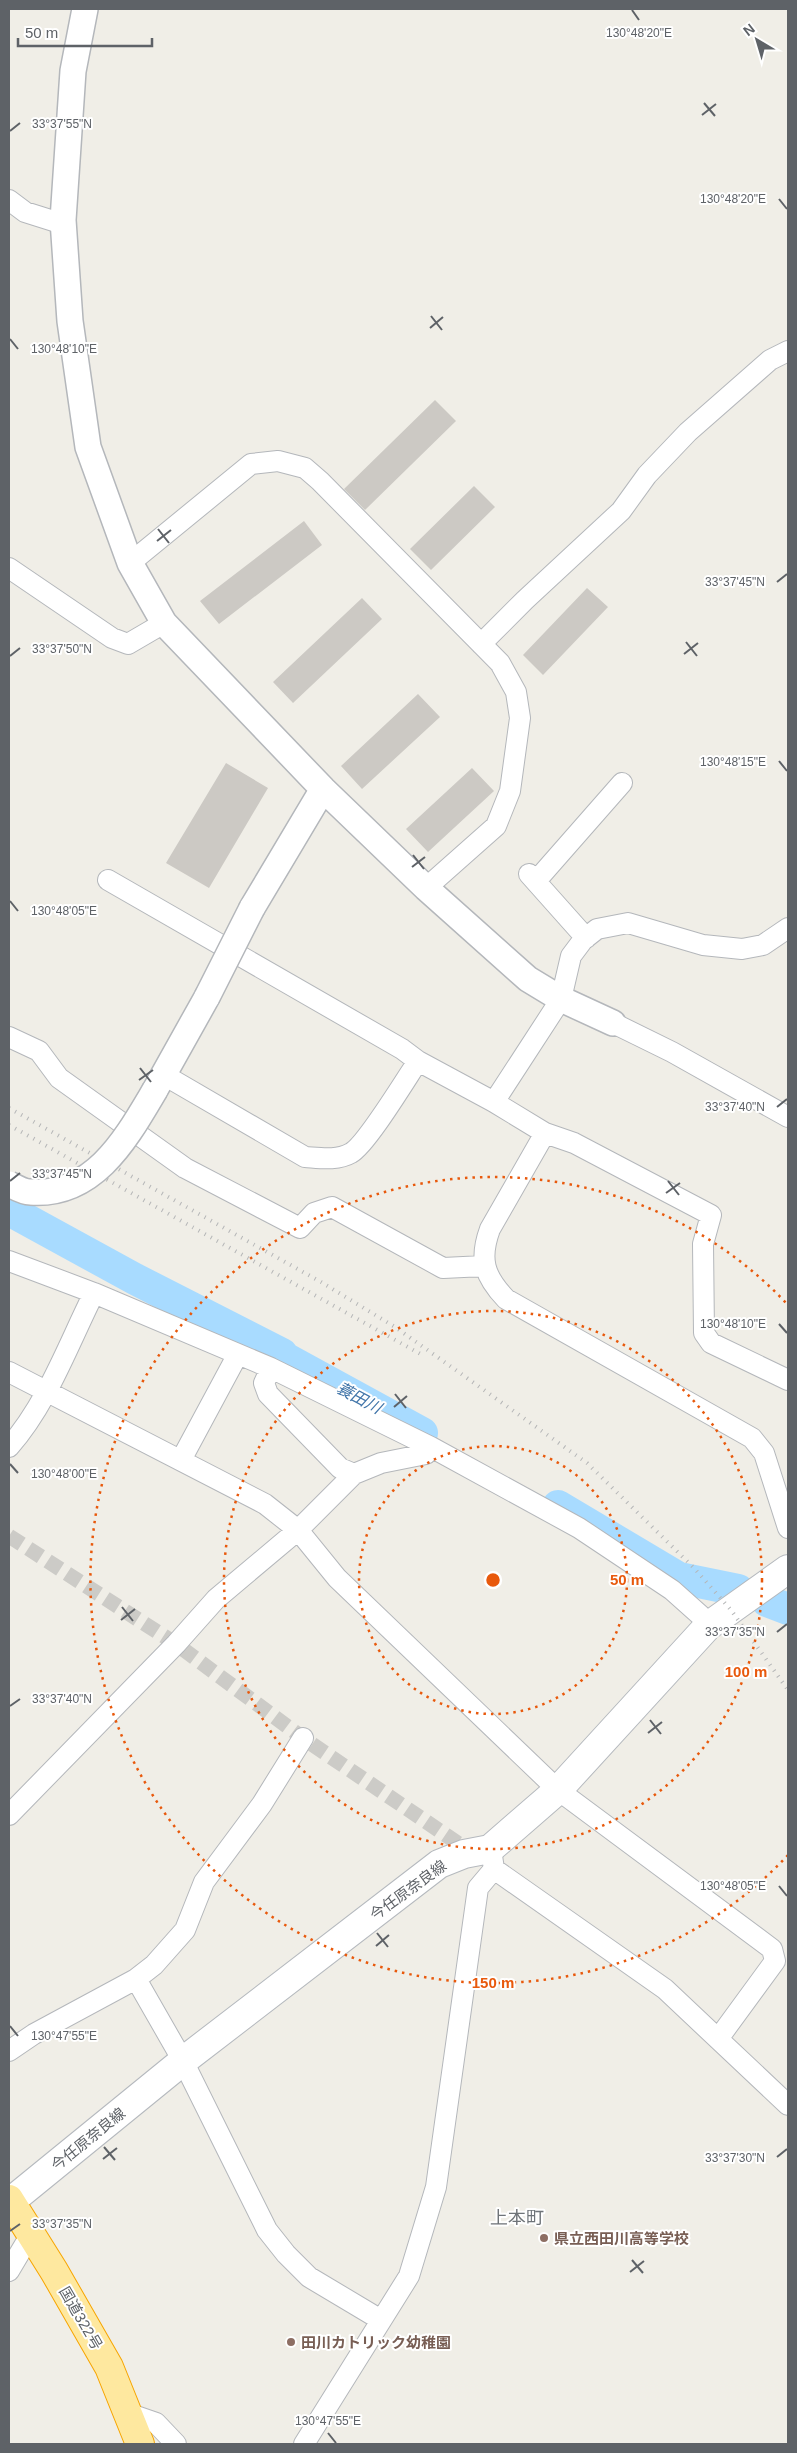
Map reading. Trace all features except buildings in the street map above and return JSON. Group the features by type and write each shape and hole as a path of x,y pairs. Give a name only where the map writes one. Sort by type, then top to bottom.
{"highway":[{"name":"国道322号","path":"9,2201 109,2367 140,2444"}],"main road":[{"path":"492,1859 708,1626 788,1569"},
{"name":"今任原奈良線","path":"9,2201 183,2061 439,1864 464,1854 492,1859"}],"street":[{"path":"85,9 73,71 63,224 70,322 88,447 130,563 164,622 323,789 426,888 528,979 561,999 672,1052 788,1117"},
{"path":"9,200 25,212 63,224"},
{"path":"481,644 525,600 621,511 648,475 688,432 770,360 788,351"},
{"path":"130,563 251,464 278,460 305,468 320,481 500,664 516,692 520,718 510,791 496,826 426,888"},
{"path":"9,568 112,638 128,644 164,622"},
{"path":"586,938 533,878 622,783"},
{"path":"9,1184 29,1192 52,1191 88,1178 117,1150 160,1082 252,908 323,789"},
{"path":"108,880 402,1049 418,1061 494,1102 544,1133 574,1143 711,1215 703,1244 704,1333 711,1343 788,1380"},
{"path":"494,1102 561,999 571,956 586,938 597,930 628,924 703,945 742,950 763,945 788,928"},
{"path":"9,1036 39,1051 59,1078 185,1168 300,1228 314,1213 332,1206 443,1268 484,1266"},
{"path":"160,1082 305,1157 327,1159 352,1153 362,1142 418,1061"},
{"path":"544,1133 490,1229 484,1245 484,1266 492,1285 506,1299 752,1438 764,1453 783,1492 788,1528"},
{"path":"9,1261 94,1293 271,1368 431,1447 579,1528 672,1590 700,1615 708,1626"},
{"path":"9,1447 18,1436 46,1390 94,1293"},
{"path":"180,1460 238,1354"},
{"path":"271,1368 264,1383 268,1394 340,1468 354,1474"},
{"path":"9,1372 265,1504 298,1530 337,1578 558,1790 772,1949 775,1961 718,2039"},
{"path":"13,1803 176,1644 216,1599 298,1530 354,1474 382,1463 426,1454 431,1447"},
{"path":"9,2051 34,2034 136,1978 154,1966 185,1930 204,1882 262,1804 303,1738"},
{"path":"304,2444 409,2276 436,2187 478,1888 492,1859 665,1989 788,2105"},
{"path":"136,1978 183,2061 266,2230 309,2277 381,2320"},
{"path":"9,2271 30,2234"},
{"path":"127,2413 156,2423 176,2444"}],"waterway":[{"name":"蓑田川","path":"9,1210 135,1279 282,1354 285,1358 422,1433"},
{"name":"蓑田川","path":"558,1506 679,1578 738,1590"},
{"name":"蓑田川","path":"767,1601 788,1609"}],"tunnel":[{"path":"9,1536 176,1644 303,1738 459,1844 464,1854"}],"railway":[{"path":"9,1108 321,1282 395,1327 587,1463 694,1568 731,1610 788,1690"},
{"path":"9,1125 424,1356"}],"place":[{"name":"県立西田川高等学校","path":"544,2238"},
{"name":"田川カトリック幼稚園","path":"291,2342"}],"district":[{"name":"上本町","path":"517,2218"}]}
